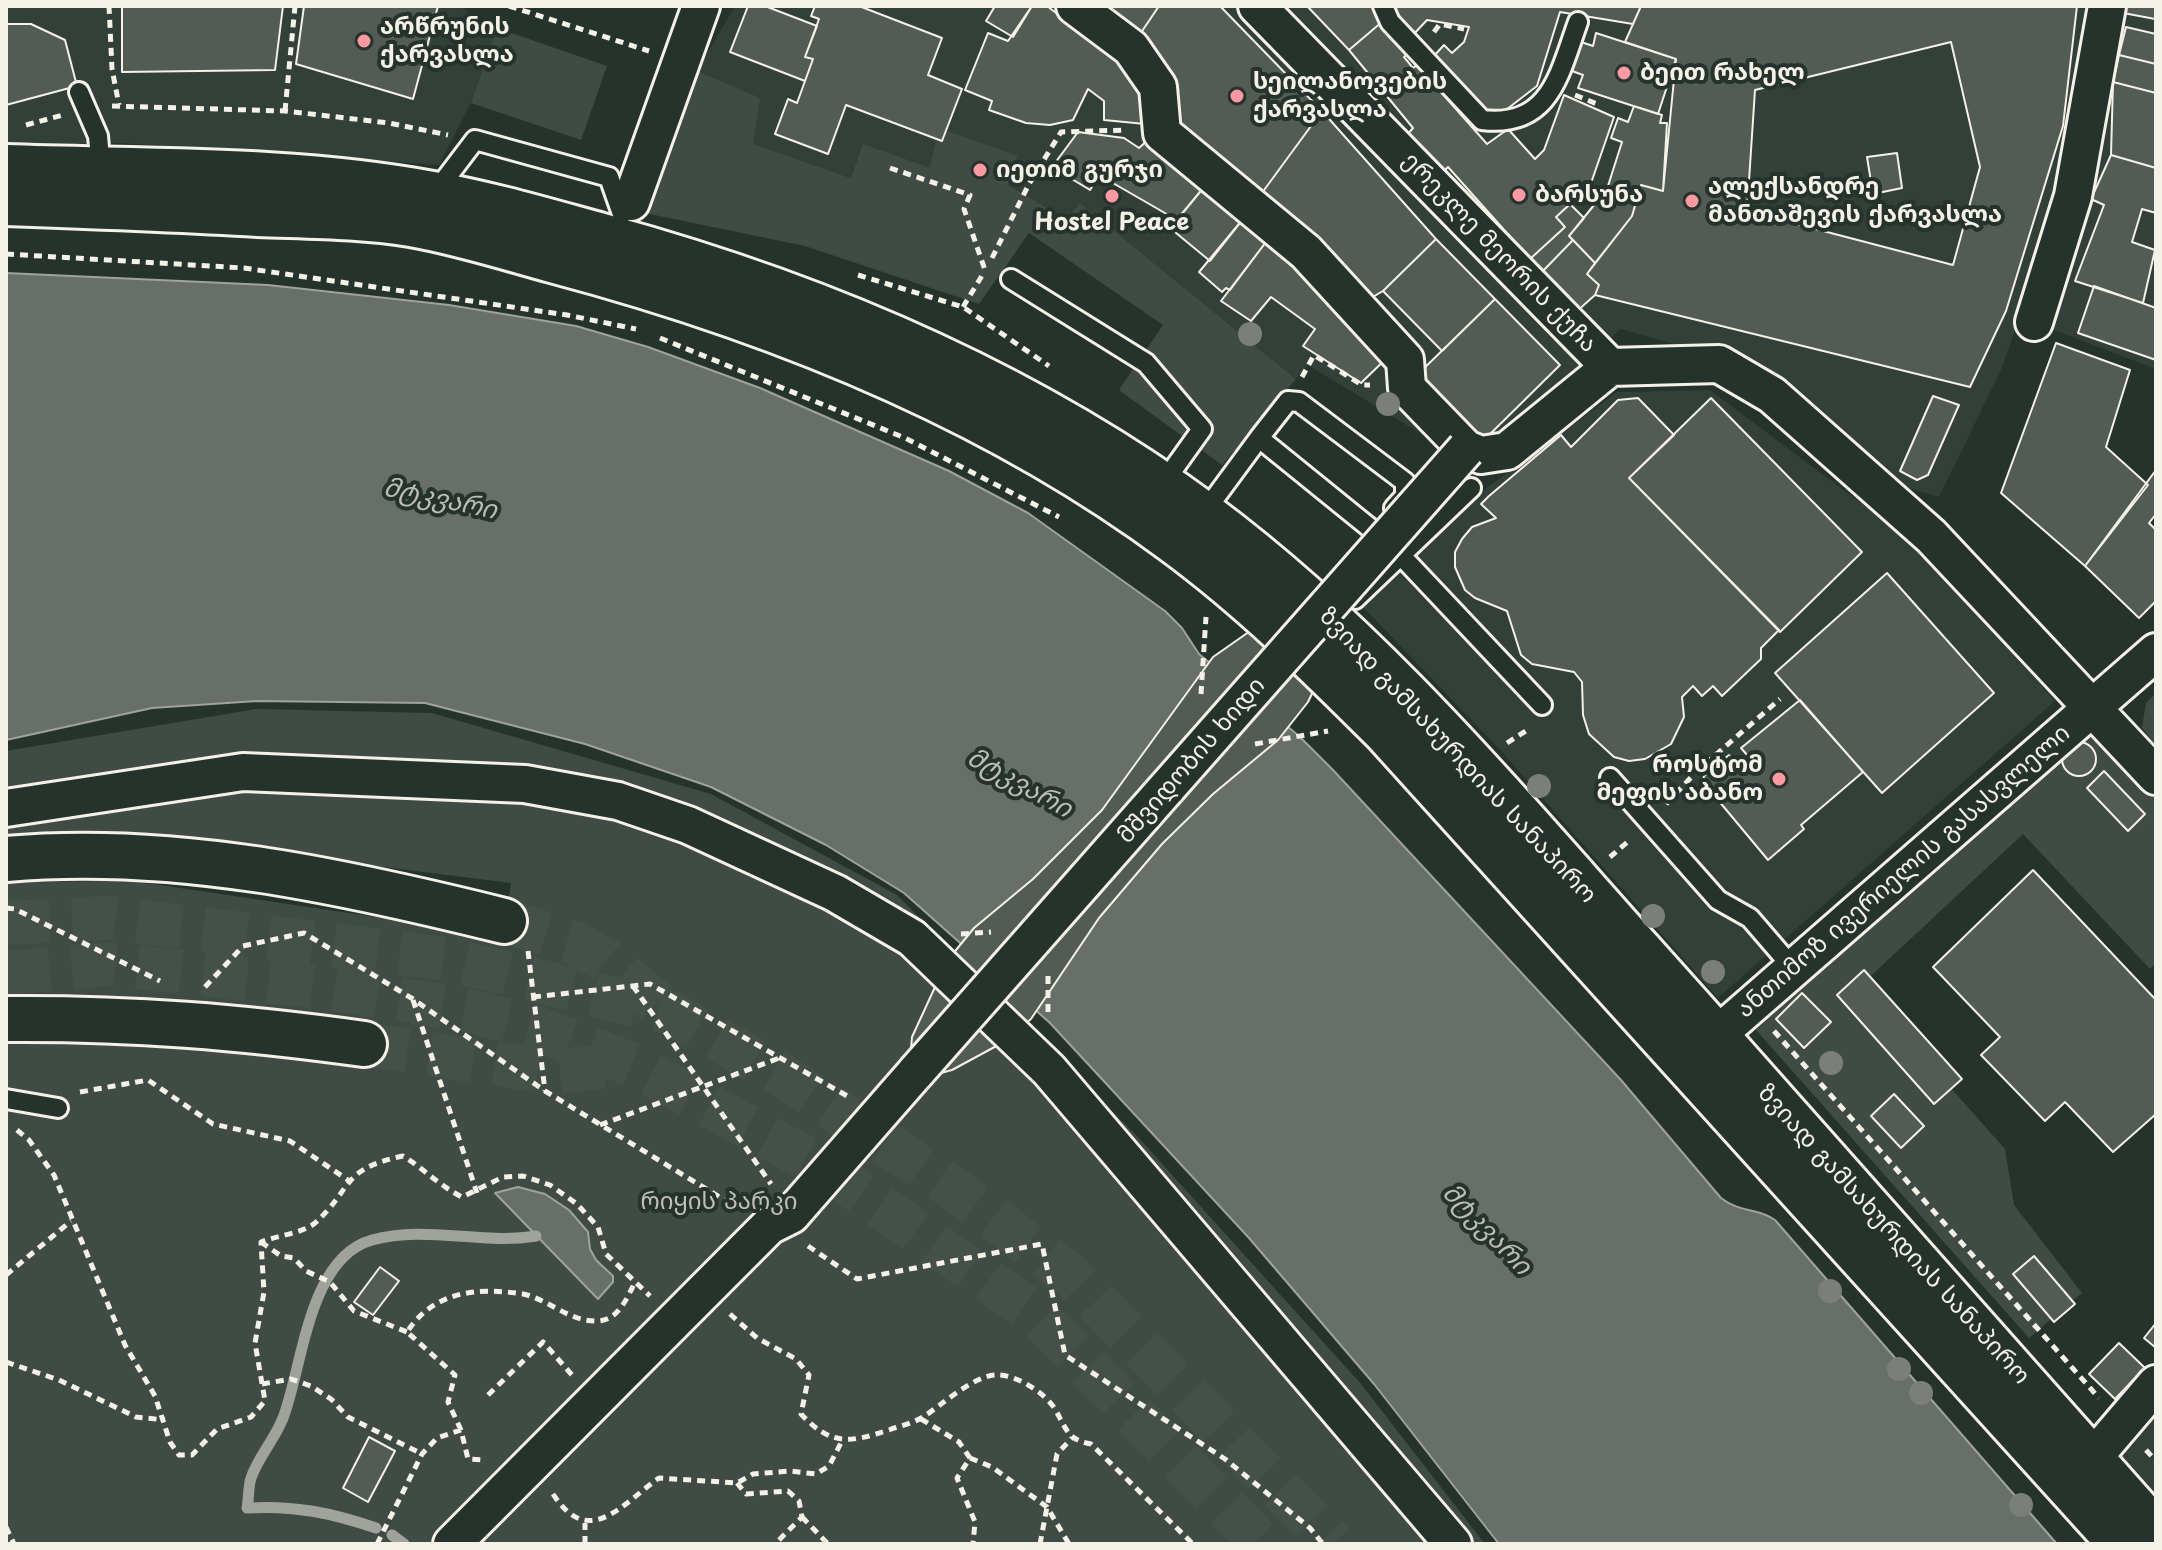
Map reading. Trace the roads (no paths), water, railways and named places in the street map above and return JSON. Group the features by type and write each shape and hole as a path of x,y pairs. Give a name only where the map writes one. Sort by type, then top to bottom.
{"main road":[{"name":"ზვიად გამსახურდიას სანაპირო","path":"13,147 101,170 264,177 434,194 630,223 730,272 901,339 1051,415 1162,485 1203,514 1332,620 1525,823 2156,1532"},
{"name":"ზვიად გამსახურდიას სანაპირო","path":"6,203 355,218 455,234 665,291 762,325 971,418 1112,500 1175,542 1226,583 1329,675 1385,731 2121,1544"},
{"path":"6,859 104,857 189,862 308,878 515,930"},
{"path":"6,1019 190,1023 364,1044"}],"street":[{"path":"630,223 666,56 701,6"},
{"path":"1075,6 1131,48 1158,87 1162,133 1306,252 1405,360 1407,388 1466,449 1481,455 1507,451 1610,367"},
{"name":"ერეკლე მეორის ქუჩა","path":"1257,6 1610,367 1719,364 1772,395 1931,536 2156,776"},
{"path":"2034,322 2073,196 2107,6"},
{"name":"მშვიდობის ხიდი","path":"452,1544 598,1395 780,1220 1047,927 1466,449"},
{"name":"ანთიმოზ ივერიელის გასასვლელი","path":"1716,1036 2156,652"},
{"path":"6,808 243,772 525,784 618,801 688,825 835,893 912,938 1049,1070 1453,1544"},
{"path":"2092,1459 2156,1384"}],"lane":[{"path":"1383,6 1390,22 1482,120 1506,123 1526,116 1554,88 1578,22"},
{"path":"84,100 98,136 101,170"},
{"path":"434,194 475,140 609,177 630,223"},
{"path":"1011,279 1146,363 1202,429 1162,485"},
{"path":"1203,514 1288,401 1299,402 1400,477 1407,489 1405,496 1374,531"},
{"path":"1259,438 1402,555 1542,705"},
{"path":"1332,620 1471,488"},
{"path":"1610,778 1718,900 1750,918 1793,968"},
{"path":"6,1099 58,1108"}],"water":[{"name":"მტკვარი","path":"6,273 268,285 449,305 576,326 648,347 760,388 949,471 1028,513 1165,611 1182,628 1199,654 1299,736 1333,770 1621,1080 1721,1198 1775,1220 2057,1544 1499,1544 1374,1384 1249,1238 1050,1023 904,893 826,845 711,787 585,744 425,703 257,701 152,708 6,740"},
{"path":"518,1187 545,1194 569,1210 588,1232 590,1249 596,1260 613,1276 613,1282 598,1299 495,1193"}],"waterway":[{"path":"376,1528 313,1511 247,1508 251,1478 283,1418 311,1316 321,1291 334,1268 351,1251 372,1240 413,1234 495,1238 536,1236"},
{"path":"392,1535 404,1544"}],"tunnel":[{"path":"6,923 110,918 447,959 670,1013 778,1073 946,1183 1071,1276 1334,1544"},
{"path":"504,921 573,942 605,960 658,1004"},
{"path":"6,973 108,964 328,988 465,1010 537,1028 633,1065 825,1168 1034,1313 1262,1544"},
{"path":"364,1044 549,1072 623,1065"}],"place":[{"name":"არწრუნის ქარვასლა","path":"364,41"},
{"name":"ბეით რახელ","path":"1624,73"},
{"name":"სეილანოვების ქარვასლა","path":"1237,96"},
{"name":"იეთიმ გურჯი","path":"980,170"},
{"name":"ბარსუნა","path":"1519,195"},
{"name":"Hostel Peace","path":"1112,196"},
{"name":"ალექსანდრე მანთაშევის ქარვასლა","path":"1692,201"},
{"name":"როსტომ მეფის აბანო","path":"1779,779"}],"park label":[{"name":"რიყის პარკი","path":"719,1202"}]}
